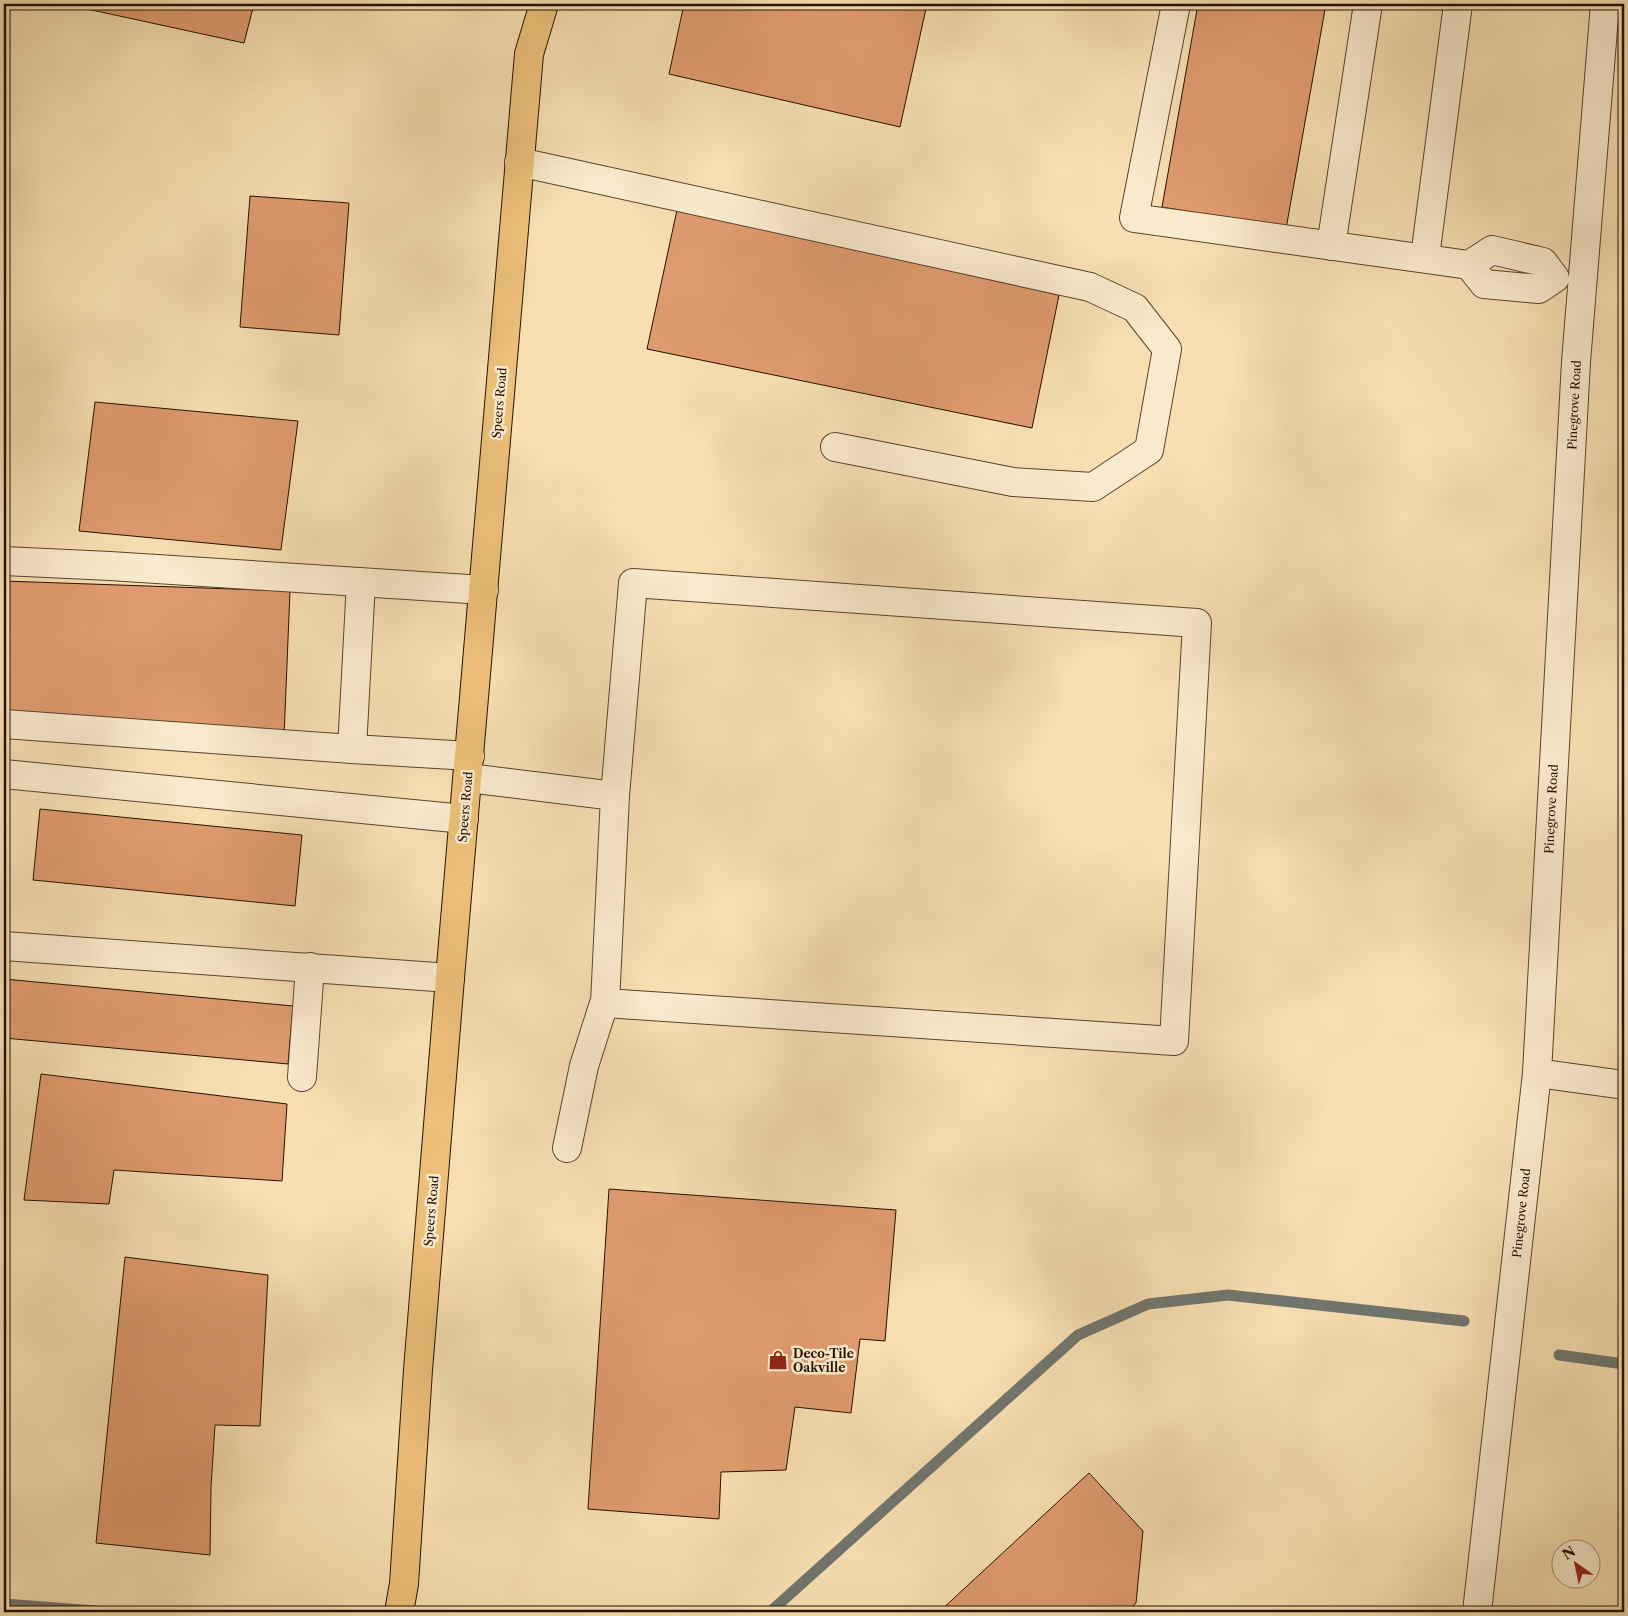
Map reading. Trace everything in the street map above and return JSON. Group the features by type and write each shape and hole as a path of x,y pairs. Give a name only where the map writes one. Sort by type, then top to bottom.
{"main road":[{"name":"Speers Road","path":"399,1612 404,1584 418,1370 528,54 544,4"}],"street":[{"path":"1176,4 1134,218 1469,264 1484,284 1539,289 1554,278 1583,282"},
{"path":"1331,246 1368,4"},
{"path":"1425,257 1458,4"},
{"name":"Pinegrove Road","path":"1477,1612 1536,1073 1576,362 1605,4"},
{"path":"520,162 1090,287 1135,308 1167,349 1150,450 1093,487 1013,482 835,447"},
{"path":"4,561 484,590"},
{"path":"352,748 361,582"},
{"path":"568,1148 584,1066 605,1000 615,796 633,582 1197,623 1174,1041 605,1003 605,1000"},
{"path":"4,724 352,748 469,767 615,796"},
{"path":"4,774 464,819"},
{"path":"4,946 450,978"},
{"path":"302,1077 310,968"},
{"path":"1536,1073 1624,1085"}],"building":[{"path":"64,4 254,4 244,43"},
{"path":"684,4 927,4 900,127 669,74"},
{"path":"1198,4 1326,4 1286,229 1162,207"},
{"path":"250,196 349,203 339,335 240,327"},
{"path":"677,210 1059,295 1032,428 647,349"},
{"path":"95,402 298,421 281,550 79,531"},
{"path":"4,581 290,591 284,737 4,718"},
{"path":"40,809 302,835 295,906 33,880"},
{"path":"4,979 293,1006 288,1064 4,1038"},
{"path":"41,1074 287,1104 282,1181 114,1170 109,1204 24,1200"},
{"path":"609,1189 896,1210 885,1341 860,1339 851,1413 795,1407 786,1470 721,1472 719,1519 588,1509"},
{"path":"125,1257 268,1275 260,1426 215,1425 211,1487 210,1555 96,1543"},
{"path":"1089,1473 1143,1531 1136,1603 1126,1612 939,1612"}],"waterway":[{"path":"770,1612 1078,1335 1148,1304 1228,1295 1464,1321"},
{"path":"1559,1355 1624,1364"},
{"path":"4,1604 109,1612"}],"place":[{"name":"Deco-Tile Oakville","path":"778,1360"}]}
